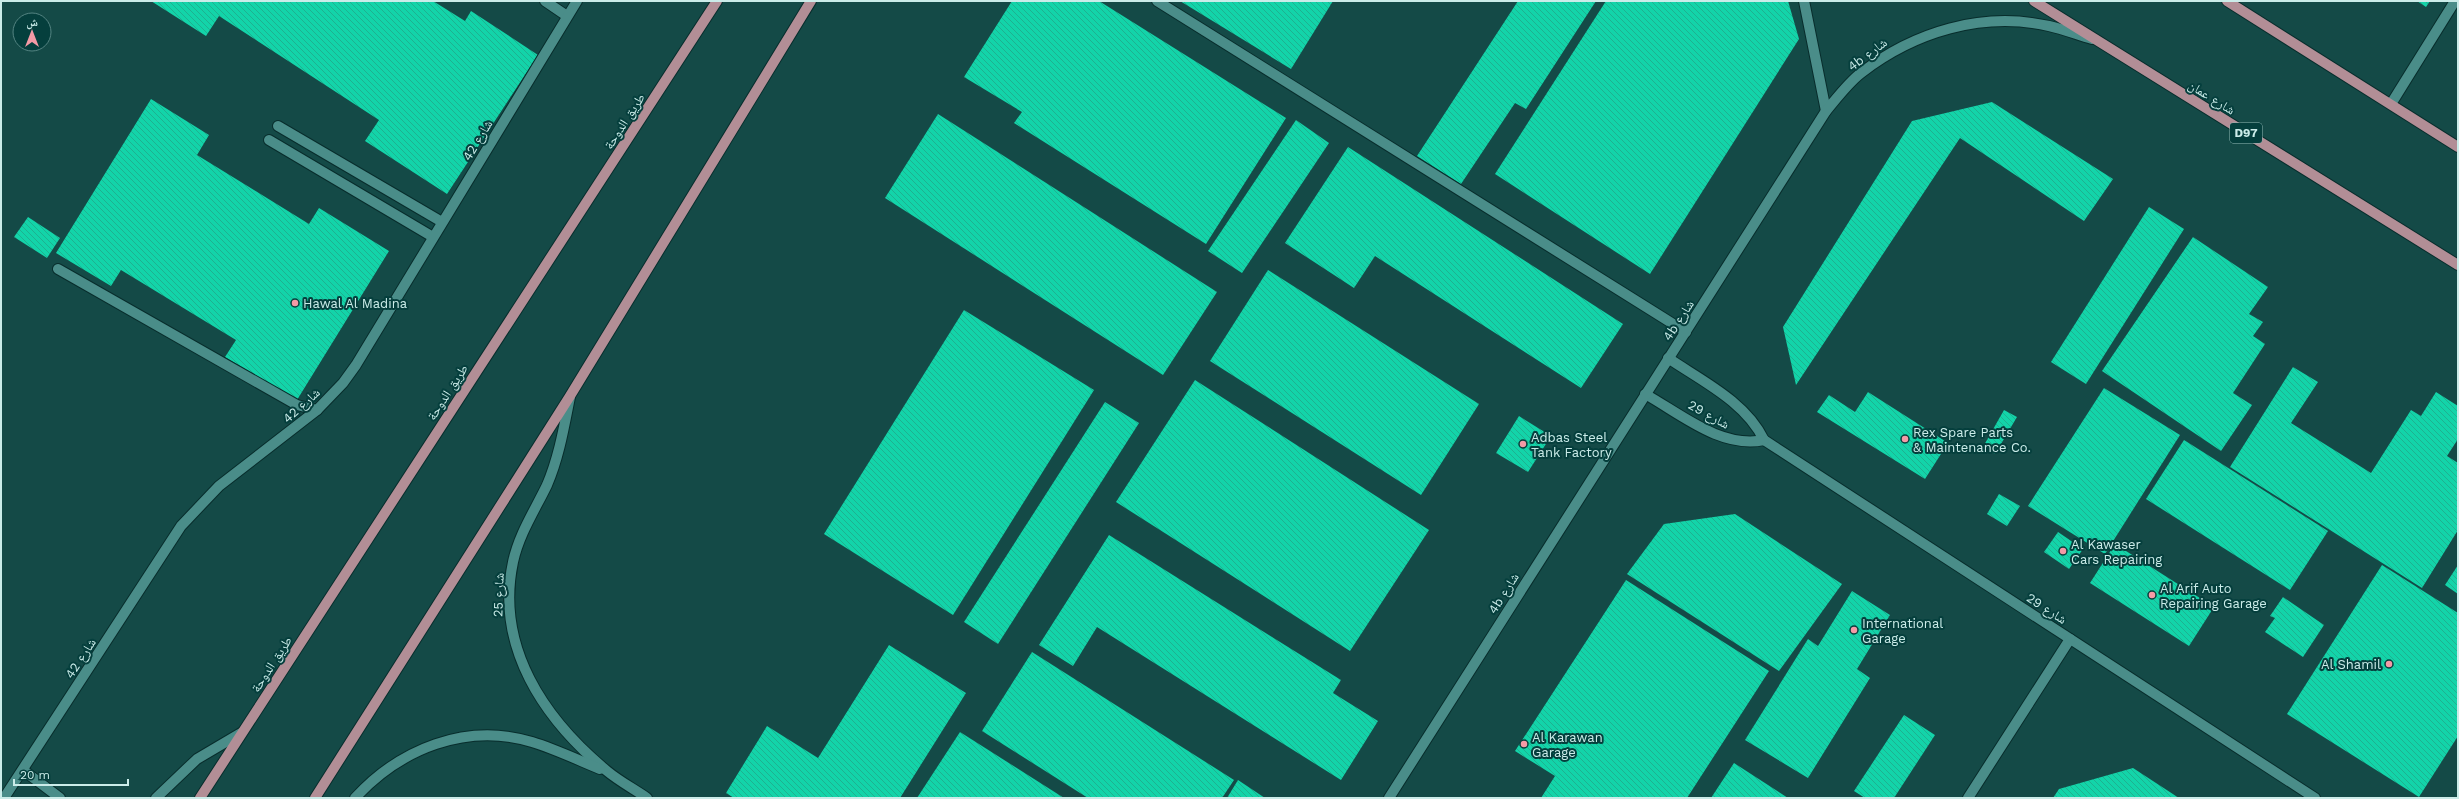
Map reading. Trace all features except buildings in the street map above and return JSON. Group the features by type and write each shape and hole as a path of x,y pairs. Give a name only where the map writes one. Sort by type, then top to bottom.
{"main road":[{"name":"طريق الدوحة","path":"200,798 718,1"},
{"path":"315,798 570,396 811,1"},
{"name":"شارع عمان","path":"2034,1 2458,265"},
{"path":"2227,1 2458,147"}],"street":[{"path":"545,1 567,16"},
{"name":"شارع 42","path":"4,798 181,526 219,486 317,410 343,383 577,1"},
{"path":"1157,1 1686,332"},
{"path":"1804,1 1826,111"},
{"path":"2391,104 2455,1"},
{"name":"4b شارع","path":"1389,798 1826,111 1859,74 1901,45 1948,28 1997,21 2048,26 2096,40"},
{"path":"278,126 442,222"},
{"path":"269,140 433,237"},
{"path":"58,269 297,405 317,410"},
{"name":"شارع 29","path":"1668,358 1744,411 1759,429 1764,440 2315,798"},
{"name":"شارع 29","path":"1645,394 1727,440 1752,443 1764,440"},
{"name":"شارع 25","path":"570,396 557,456 547,484 522,535 513,562 509,589 509,617 514,645 524,671 537,695 577,744 608,772 647,798"},
{"path":"1968,798 2070,638"},
{"path":"156,798 197,760 241,733"},
{"name":"شارع 25","path":"355,798 370,782 390,765 413,752 442,742 472,736 503,737 531,742 608,772"},
{"path":"22,770 60,798"}],"place":[{"name":"Hawal Al Madina","path":"295,303"},
{"name":"Rex Spare Parts & Maintenance Co.","path":"1905,439"},
{"name":"Adbas Steel Tank Factory","path":"1523,444"},
{"name":"Al Kawaser Cars Repairing","path":"2063,551"},
{"name":"Al Arif Auto Repairing Garage","path":"2152,595"},
{"name":"International Garage","path":"1854,630"},
{"name":"Al Shamil","path":"2389,664"},
{"name":"Al Karawan Garage","path":"1524,744"}]}
